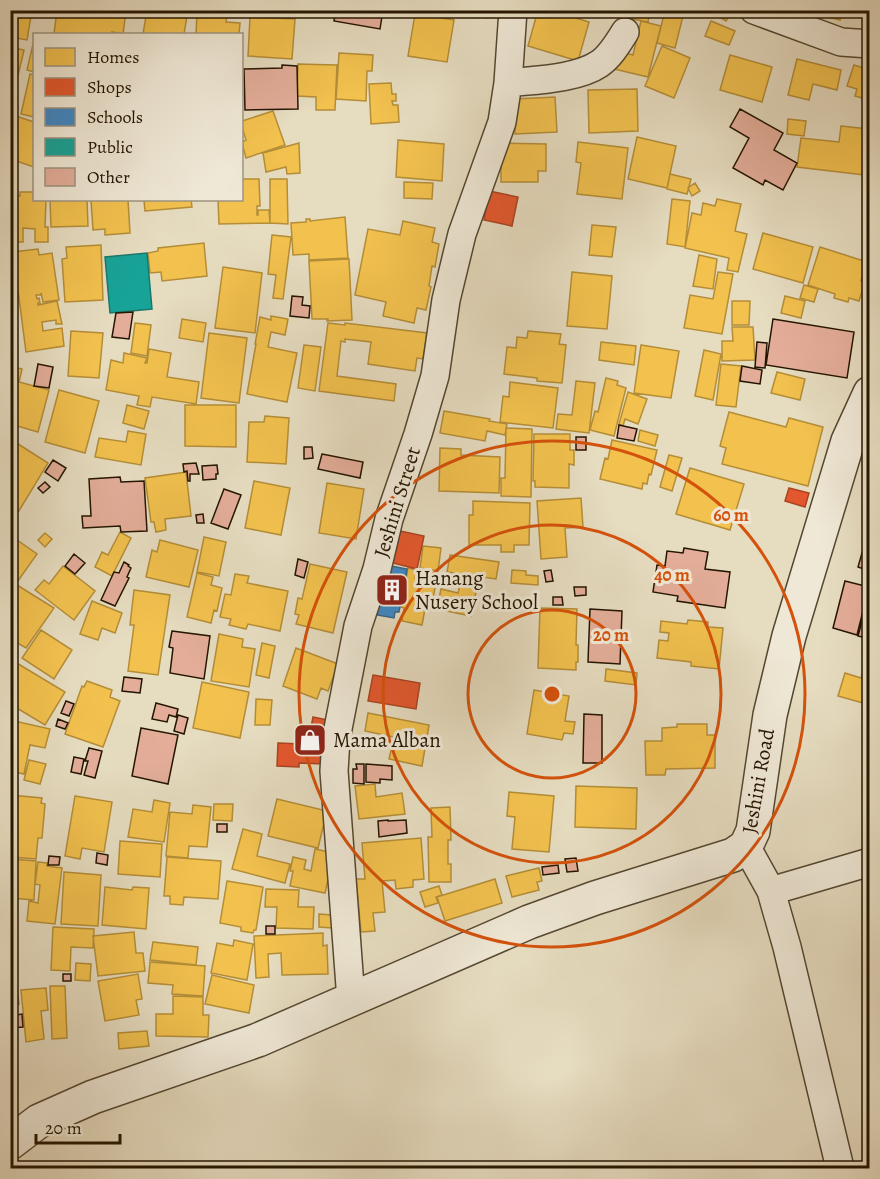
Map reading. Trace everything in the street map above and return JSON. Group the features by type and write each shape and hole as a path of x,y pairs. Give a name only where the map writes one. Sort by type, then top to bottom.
{"street":[{"name":"Jeshini Street","path":"351,1000 334,771 336,739 358,626 377,569 389,519 435,376 446,300 462,234 499,132 508,83 513,10"},
{"path":"754,10 841,42 870,44"},
{"path":"508,83 571,75 591,68 612,51 626,32"},
{"name":"Jeshini Road","path":"840,1168 787,947 771,891 746,846 753,831 770,715 789,636 848,441 870,393"},
{"path":"10,1143 39,1121 93,1097 258,1040 529,922 595,898 733,855 746,846"},
{"path":"771,891 870,862"}],"building: Homes":[{"path":"15,10 32,10 27,40 10,37"},
{"path":"57,10 136,10 136,13 126,12 123,33 54,33"},
{"path":"147,10 188,10 184,33 143,33"},
{"path":"438,10 489,10 488,18"},
{"path":"538,10 550,10 589,22 578,61 528,46"},
{"path":"617,10 650,10 648,22 616,16"},
{"path":"665,10 680,12 679,15 683,16 675,48 657,43"},
{"path":"716,10 732,12 726,21 714,14"},
{"path":"809,10 843,10 840,20 809,12"},
{"path":"197,13 227,16 226,22 240,23 239,33 196,33"},
{"path":"415,14 454,20 447,62 408,56"},
{"path":"250,17 295,19 292,59 248,56"},
{"path":"641,21 661,26 648,77 614,69 618,51 633,55"},
{"path":"711,21 735,31 729,45 705,36"},
{"path":"33,44 33,72 27,70"},
{"path":"662,46 690,58 674,98 645,86"},
{"path":"10,47 24,50 15,88 10,87"},
{"path":"339,53 373,55 372,71 367,71 366,101 336,99"},
{"path":"730,55 772,67 762,102 720,90"},
{"path":"797,59 841,70 837,90 813,84 809,100 788,95"},
{"path":"298,64 337,65 335,110 316,110 316,97 297,96"},
{"path":"854,65 870,70 870,100 855,96 857,89 847,86"},
{"path":"30,74 33,75 33,117 21,114"},
{"path":"391,83 392,94 396,94 396,101 392,101 393,105 398,105 399,122 371,124 369,84"},
{"path":"637,89 638,131 589,133 588,90"},
{"path":"555,97 557,132 515,134 514,99"},
{"path":"273,111 285,145 246,158 243,147 243,142 246,140 243,121"},
{"path":"10,114 33,122 33,167 10,159"},
{"path":"788,119 806,121 804,136 787,134"},
{"path":"841,126 868,129 864,175 797,167 801,138 839,142"},
{"path":"637,137 676,146 667,188 628,179"},
{"path":"398,140 444,144 442,181 396,177"},
{"path":"578,142 628,148 622,199 577,194 581,163 576,162"},
{"path":"299,143 300,173 287,174 286,167 266,172 263,153"},
{"path":"501,143 546,144 546,171 538,171 538,182 501,182"},
{"path":"670,174 691,179 687,194 667,189"},
{"path":"243,179 259,179 260,206 257,206 257,215 258,210 269,210 270,223 219,224 218,201 243,201"},
{"path":"270,179 287,179 288,224 270,223"},
{"path":"404,182 433,183 432,199 404,198"},
{"path":"695,183 700,191 692,196 688,188"},
{"path":"20,192 33,192 33,201 46,201 45,227 48,227 48,242 35,242 35,229 23,228 23,242 10,242 10,196 20,196"},
{"path":"672,199 690,201 685,247 667,244"},
{"path":"717,199 741,204 735,231 747,234 738,272 727,270 729,258 685,248 692,213 701,215 703,203 715,206"},
{"path":"50,201 87,201 88,226 51,227"},
{"path":"91,201 128,201 130,233 105,235 105,229 93,230"},
{"path":"144,201 191,201 192,207 145,211"},
{"path":"345,217 348,258 309,260 309,254 293,255 291,223 306,222 306,219 310,221"},
{"path":"403,221 435,228 432,242 439,244 435,267 432,266 429,286 431,287 426,310 417,308 414,323 383,316 386,302 355,295 368,229 400,235"},
{"path":"592,225 616,227 612,257 589,255"},
{"path":"763,233 813,247 803,283 753,269"},
{"path":"272,235 291,237 283,299 273,298 276,275 268,274"},
{"path":"204,243 207,276 162,281 161,272 150,273 148,253 158,251 158,248"},
{"path":"101,245 103,300 65,302 62,259 67,258 66,247"},
{"path":"820,247 867,262 861,281 865,282 859,301 849,298 848,302 834,298 835,294 808,285"},
{"path":"38,249 39,255 52,253 59,300 43,302 41,293 41,295 36,295 40,303 38,305 57,301 62,324 56,324 56,320 42,322 43,331 62,328 64,346 26,352 13,252"},
{"path":"699,255 717,259 713,289 693,286"},
{"path":"349,259 352,320 312,319 309,261"},
{"path":"223,267 262,273 255,333 215,328"},
{"path":"572,272 612,276 607,329 567,326"},
{"path":"718,272 733,274 722,334 684,328 690,295 713,299"},
{"path":"804,285 818,289 814,302 800,298"},
{"path":"785,296 805,301 801,318 781,313"},
{"path":"14,301 15,320 10,320 10,302"},
{"path":"732,301 750,301 749,325 732,325"},
{"path":"271,316 288,319 285,335 271,332 268,347 297,353 287,402 247,394 260,317 271,320"},
{"path":"182,319 206,323 203,342 179,338"},
{"path":"135,323 151,325 147,356 131,353"},
{"path":"328,323 427,333 423,359 417,358 415,371 368,364 371,342 345,339 345,342 341,341 337,376 396,384 394,401 319,391"},
{"path":"732,327 753,327 755,360 722,361 722,341 733,341"},
{"path":"71,331 103,333 99,378 68,376"},
{"path":"528,331 561,334 559,344 566,345 562,383 537,381 537,378 504,374 507,347 516,348 517,337 527,338"},
{"path":"209,333 247,338 239,403 201,398"},
{"path":"601,342 636,346 634,365 599,360"},
{"path":"304,345 321,347 315,391 298,388"},
{"path":"641,345 679,351 671,398 634,393"},
{"path":"149,349 171,353 167,377 199,382 196,404 152,397 150,407 137,405 139,396 106,390 111,360 123,363 124,353 147,358 145,363 147,363"},
{"path":"704,350 721,354 713,400 695,396"},
{"path":"721,364 741,366 736,407 716,405"},
{"path":"10,366 22,369 19,382 49,390 38,432 10,424"},
{"path":"777,372 805,379 800,400 771,393"},
{"path":"606,378 618,381 617,385 626,388 614,436 590,430 595,411 598,412"},
{"path":"576,381 595,383 589,433 556,429 558,414 572,415"},
{"path":"510,382 558,388 553,428 500,422 503,396 509,397"},
{"path":"59,390 99,401 85,453 45,442"},
{"path":"628,392 647,399 638,424 625,419 623,426 619,424"},
{"path":"127,405 149,411 144,429 123,423"},
{"path":"185,405 236,405 236,447 185,446"},
{"path":"444,411 507,424 505,435 487,431 485,441 440,433"},
{"path":"729,412 786,427 789,418 823,427 808,486 722,464 726,448 720,446"},
{"path":"265,416 289,418 286,464 247,462 249,422 264,422"},
{"path":"506,428 532,429 531,497 501,496 501,478 505,478"},
{"path":"640,430 658,435 655,446 638,441"},
{"path":"128,431 146,434 141,465 95,457 99,438 126,442"},
{"path":"534,434 570,434 570,450 574,450 574,465 569,464 569,488 535,487 535,481 533,481"},
{"path":"612,440 657,450 651,475 649,474 647,484 643,483 642,489 600,479"},
{"path":"15,442 48,463 14,519 10,517 10,449"},
{"path":"440,448 461,449 461,455 500,457 499,493 439,491"},
{"path":"669,455 682,458 672,491 660,487"},
{"path":"690,468 744,484 730,530 676,514"},
{"path":"186,472 191,516 165,519 166,530 156,532 154,522 151,522 145,478"},
{"path":"254,481 290,488 281,535 245,528"},
{"path":"327,483 364,489 356,539 319,533"},
{"path":"581,498 583,527 565,528 567,557 541,559 537,501"},
{"path":"473,501 530,503 529,545 514,545 514,552 501,552 501,545 469,545 469,515 473,515"},
{"path":"120,532 131,538 112,576 95,567 102,552 108,555"},
{"path":"45,533 52,539 45,547 38,540"},
{"path":"10,535 37,554 13,588 10,586"},
{"path":"204,537 226,542 219,576 197,572"},
{"path":"160,540 198,550 189,587 146,577 152,550 157,552"},
{"path":"423,546 441,548 438,571 420,568"},
{"path":"450,555 499,562 496,579 447,572"},
{"path":"310,564 347,572 333,633 296,624 299,615 295,614 298,598 302,599"},
{"path":"63,566 95,591 74,620 35,590 44,580 49,584"},
{"path":"408,568 417,570 415,578 436,582 431,610 425,609 422,625 402,621 404,608 401,607"},
{"path":"512,570 526,571 526,575 538,576 538,585 511,583"},
{"path":"197,573 213,577 211,585 222,588 217,611 214,610 211,623 187,617"},
{"path":"235,574 249,576 247,583 288,591 280,631 248,624 246,629 229,625 231,619 220,617 225,594 231,595"},
{"path":"460,584 477,587 471,616 437,609 441,589 458,593"},
{"path":"17,585 54,608 26,648 10,640 10,606 13,602 10,601 10,596"},
{"path":"134,590 170,595 158,675 128,671 134,625 130,625"},
{"path":"92,601 122,613 115,633 102,628 98,640 80,634"},
{"path":"540,608 577,609 578,662 576,662 576,670 538,668"},
{"path":"688,620 708,622 708,627 723,628 719,669 691,666 691,662 657,658 659,640 668,641 669,633 660,632 661,621 687,624"},
{"path":"41,630 72,650 54,679 22,658"},
{"path":"219,634 243,639 242,647 255,649 249,687 211,681"},
{"path":"262,643 275,646 269,678 256,675"},
{"path":"296,648 338,664 328,691 321,688 317,699 283,686"},
{"path":"870,651 870,705 838,696 845,673 861,678"},
{"path":"10,659 65,692 45,725 10,704"},
{"path":"606,669 637,673 636,685 605,681"},
{"path":"87,681 112,690 110,697 120,701 103,747 65,734 82,686 84,687"},
{"path":"202,682 249,692 240,738 193,728"},
{"path":"534,690 569,696 565,721 575,722 573,734 564,733 562,740 527,734"},
{"path":"256,699 272,700 270,725 255,725"},
{"path":"368,713 429,725 422,766 389,759 394,737 365,731"},
{"path":"10,720 50,729 45,748 30,745 24,774 10,771"},
{"path":"677,724 707,724 707,735 715,735 715,768 666,769 665,775 646,775 645,741 662,741 662,728 677,727"},
{"path":"29,760 46,764 40,784 24,780"},
{"path":"375,784 376,797 402,793 405,814 359,819 355,786"},
{"path":"576,786 637,788 636,829 575,827"},
{"path":"509,792 554,796 549,852 512,849 515,817 507,816"},
{"path":"10,795 42,798 41,803 45,804 42,838 38,838 36,859 10,857"},
{"path":"75,796 112,802 104,852 82,848 80,859 65,856"},
{"path":"277,799 327,811 318,848 268,836"},
{"path":"154,800 170,803 164,842 128,837 133,809 152,812"},
{"path":"214,804 233,804 232,821 213,820"},
{"path":"193,805 211,807 207,847 189,846 188,858 166,856 170,812 192,814"},
{"path":"450,807 451,840 448,840 448,864 451,864 451,882 429,882 428,837 432,837 431,808"},
{"path":"243,829 262,834 257,856 290,864 285,883 232,869"},
{"path":"421,838 424,879 413,880 413,887 396,889 395,880 382,881 385,912 373,913 375,931 361,932 356,879 365,879 362,843"},
{"path":"120,841 162,844 160,877 118,874"},
{"path":"315,849 334,853 325,893 290,886 293,857 306,860 304,869 311,871"},
{"path":"167,857 221,861 218,899 184,897 183,905 170,904 170,896 164,896"},
{"path":"10,859 36,861 34,900 10,898"},
{"path":"38,862 62,868 55,924 27,921 29,901 38,903 40,885 35,884"},
{"path":"539,868 542,881 537,882 539,890 512,897 506,876"},
{"path":"64,872 101,875 98,926 61,924"},
{"path":"495,879 502,903 445,921 437,897"},
{"path":"227,881 263,887 256,930 253,933 241,931 241,927 220,923"},
{"path":"439,886 442,895 436,897 438,903 425,907 420,892"},
{"path":"105,887 132,890 133,887 149,888 146,929 102,925"},
{"path":"266,889 299,890 298,907 314,907 313,929 276,928 277,907 265,907"},
{"path":"319,914 332,915 332,928 319,927"},
{"path":"53,927 94,929 93,948 71,947 70,971 51,970"},
{"path":"134,932 136,953 143,953 145,971 98,976 93,936"},
{"path":"323,933 323,946 327,945 328,974 282,975 281,953 268,954 269,977 256,978 254,936"},
{"path":"234,940 253,944 247,980 211,973 217,943 233,946"},
{"path":"153,942 198,947 196,965 150,960"},
{"path":"150,962 205,966 203,996 172,994 173,985 148,983"},
{"path":"76,963 91,964 90,981 75,980"},
{"path":"138,974 142,999 136,1000 139,1015 105,1021 98,981"},
{"path":"212,975 254,985 249,1013 205,1004"},
{"path":"50,986 65,986 67,1038 52,1039"},
{"path":"10,987 17,987 19,1004 10,1004"},
{"path":"46,988 48,1010 41,1011 44,1039 26,1042 21,990"},
{"path":"173,996 203,997 203,1015 209,1015 208,1037 156,1036 156,1014 173,1014"},
{"path":"147,1031 149,1046 119,1049 118,1033"}],"building: Shops":[{"path":"489,191 518,197 512,226 484,220"},
{"path":"789,488 809,493 805,507 785,501"},
{"path":"400,531 424,536 417,569 393,563"},
{"path":"373,675 420,683 416,709 368,701"},
{"path":"313,717 328,720 329,746 308,743"},
{"path":"278,743 301,744 301,748 324,749 324,764 299,763 299,767 277,766"}],"building: Schools":[{"name":"Hanang Nusery School","path":"386,565 407,569 399,612 395,612 394,618 377,615"}],"building: Public":[{"path":"147,253 152,309 110,313 105,257"}],"building: Other":[{"path":"336,10 383,10 380,29 334,21"},
{"path":"282,65 297,66 298,109 245,110 244,69 282,68"},
{"path":"740,109 783,133 774,150 797,163 783,190 765,180 763,185 733,168 749,138 730,127"},
{"path":"292,296 303,297 302,305 310,306 309,318 290,316"},
{"path":"133,312 129,339 112,337 116,313"},
{"path":"773,319 854,332 847,378 766,365"},
{"path":"757,342 767,343 765,368 755,367"},
{"path":"38,364 53,367 49,388 34,386"},
{"path":"742,366 762,370 760,384 740,381"},
{"path":"619,425 637,429 634,441 617,438"},
{"path":"576,437 586,437 586,450 576,450"},
{"path":"304,447 312,447 313,458 304,459"},
{"path":"322,454 363,462 360,478 318,469"},
{"path":"53,460 66,468 58,481 45,472"},
{"path":"196,463 199,474 190,474 190,481 188,481 187,471 184,472 183,464"},
{"path":"217,465 216,479 203,480 202,466"},
{"path":"120,477 121,482 144,481 147,531 121,532 120,526 83,528 82,516 91,516 89,479"},
{"path":"45,482 50,487 43,493 38,488"},
{"path":"224,489 241,495 228,529 211,523"},
{"path":"203,514 204,523 197,523 196,515"},
{"path":"870,525 870,571 858,567"},
{"path":"684,548 708,552 705,569 730,572 725,608 677,601 678,596 653,592 657,565 665,566 667,551 683,553"},
{"path":"74,554 85,563 75,574 65,566"},
{"path":"298,559 308,562 304,578 295,575"},
{"path":"124,562 131,568 127,577 129,578 115,606 101,600 114,572 119,573"},
{"path":"551,570 553,581 546,582 544,571"},
{"path":"845,581 869,587 857,635 833,628"},
{"path":"574,587 586,587 586,595 575,596"},
{"path":"553,597 562,597 563,605 553,605"},
{"path":"590,609 622,611 620,664 588,662"},
{"path":"865,610 870,611 870,639 858,636"},
{"path":"172,631 210,636 204,679 170,673 173,648 169,647"},
{"path":"124,677 142,679 140,693 122,691"},
{"path":"66,701 74,704 69,716 61,713"},
{"path":"156,703 178,709 176,717 169,715 167,722 152,719"},
{"path":"584,714 602,715 602,763 583,763"},
{"path":"178,715 188,718 184,734 174,731"},
{"path":"58,719 68,723 65,729 56,726"},
{"path":"141,728 178,735 168,784 132,776"},
{"path":"89,748 102,751 95,778 84,775"},
{"path":"74,757 84,759 81,774 71,772"},
{"path":"356,764 364,764 364,784 353,783 353,769 357,769"},
{"path":"366,764 392,766 392,780 380,779 380,783 366,782"},
{"path":"406,820 407,833 379,837 378,821"},
{"path":"217,824 227,824 227,832 217,832"},
{"path":"97,853 108,855 107,865 96,863"},
{"path":"49,856 60,857 59,865 48,865"},
{"path":"576,858 578,871 567,872 565,859"},
{"path":"558,865 559,873 543,875 542,867"},
{"path":"266,926 275,926 275,934 266,934"},
{"path":"63,974 71,974 71,981 63,981"},
{"path":"22,1014 23,1027 10,1028 10,1016"}],"place":[{"name":"Hanang Nusery School","path":"392,590"},
{"name":"Mama Alban","path":"310,740"}]}
